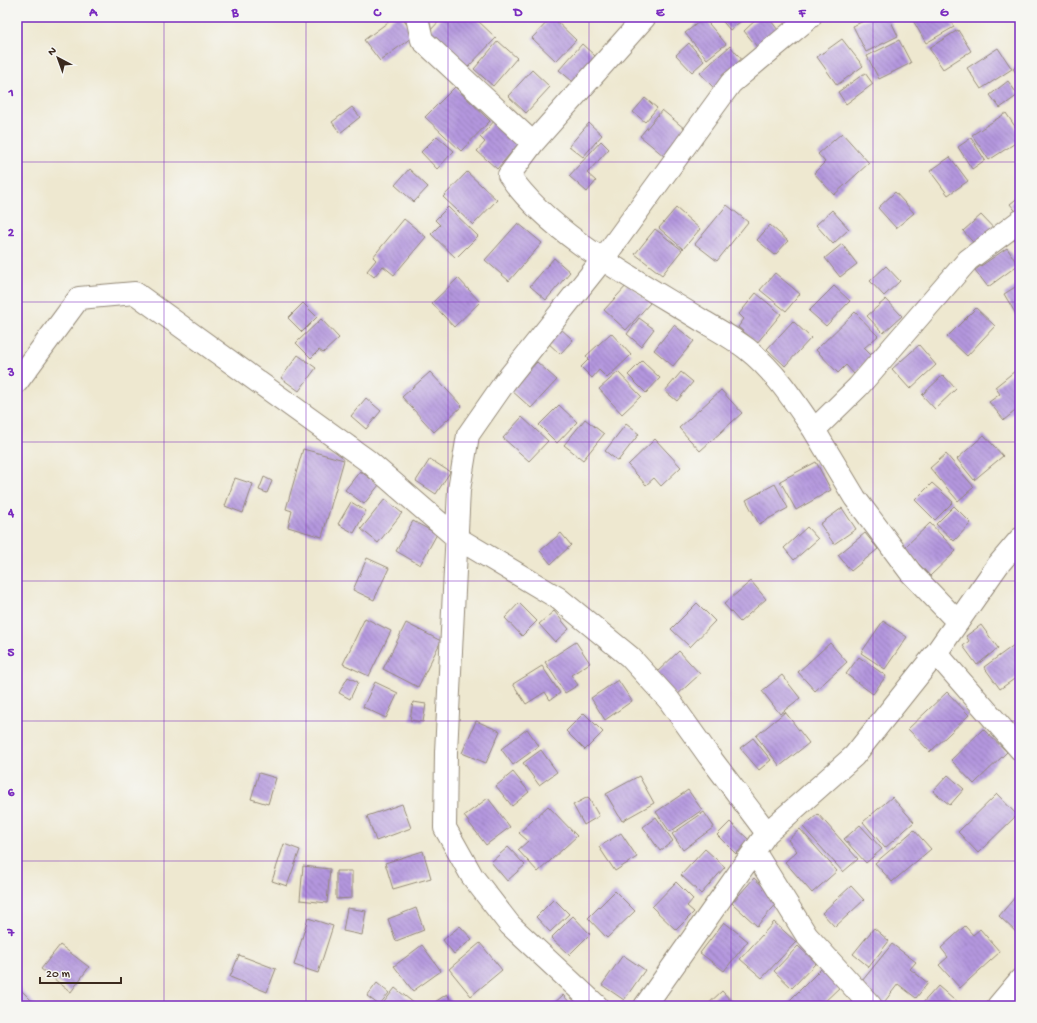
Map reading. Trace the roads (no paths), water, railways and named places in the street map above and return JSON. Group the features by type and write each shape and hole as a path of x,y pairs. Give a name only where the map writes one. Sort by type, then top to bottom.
{"street":[{"path":"417,17 422,40 533,143"},
{"path":"645,17 533,143 509,175 522,194 541,214 603,259 747,348 777,379 814,430 860,504 911,573 958,622"},
{"path":"597,1006 510,925 472,876 445,828 446,752 456,538 459,490 468,435 505,382 603,259 731,83 810,17"},
{"path":"814,430 858,388 968,260 1020,221"},
{"path":"17,382 79,298 135,293 368,461 456,538 558,598 630,657 669,700 767,833"},
{"path":"645,1006 767,833 854,756 936,653 998,565 1020,539"},
{"path":"936,653 1020,749"},
{"path":"754,851 807,936 872,1006"},
{"path":"998,1006 1020,980"}]}
